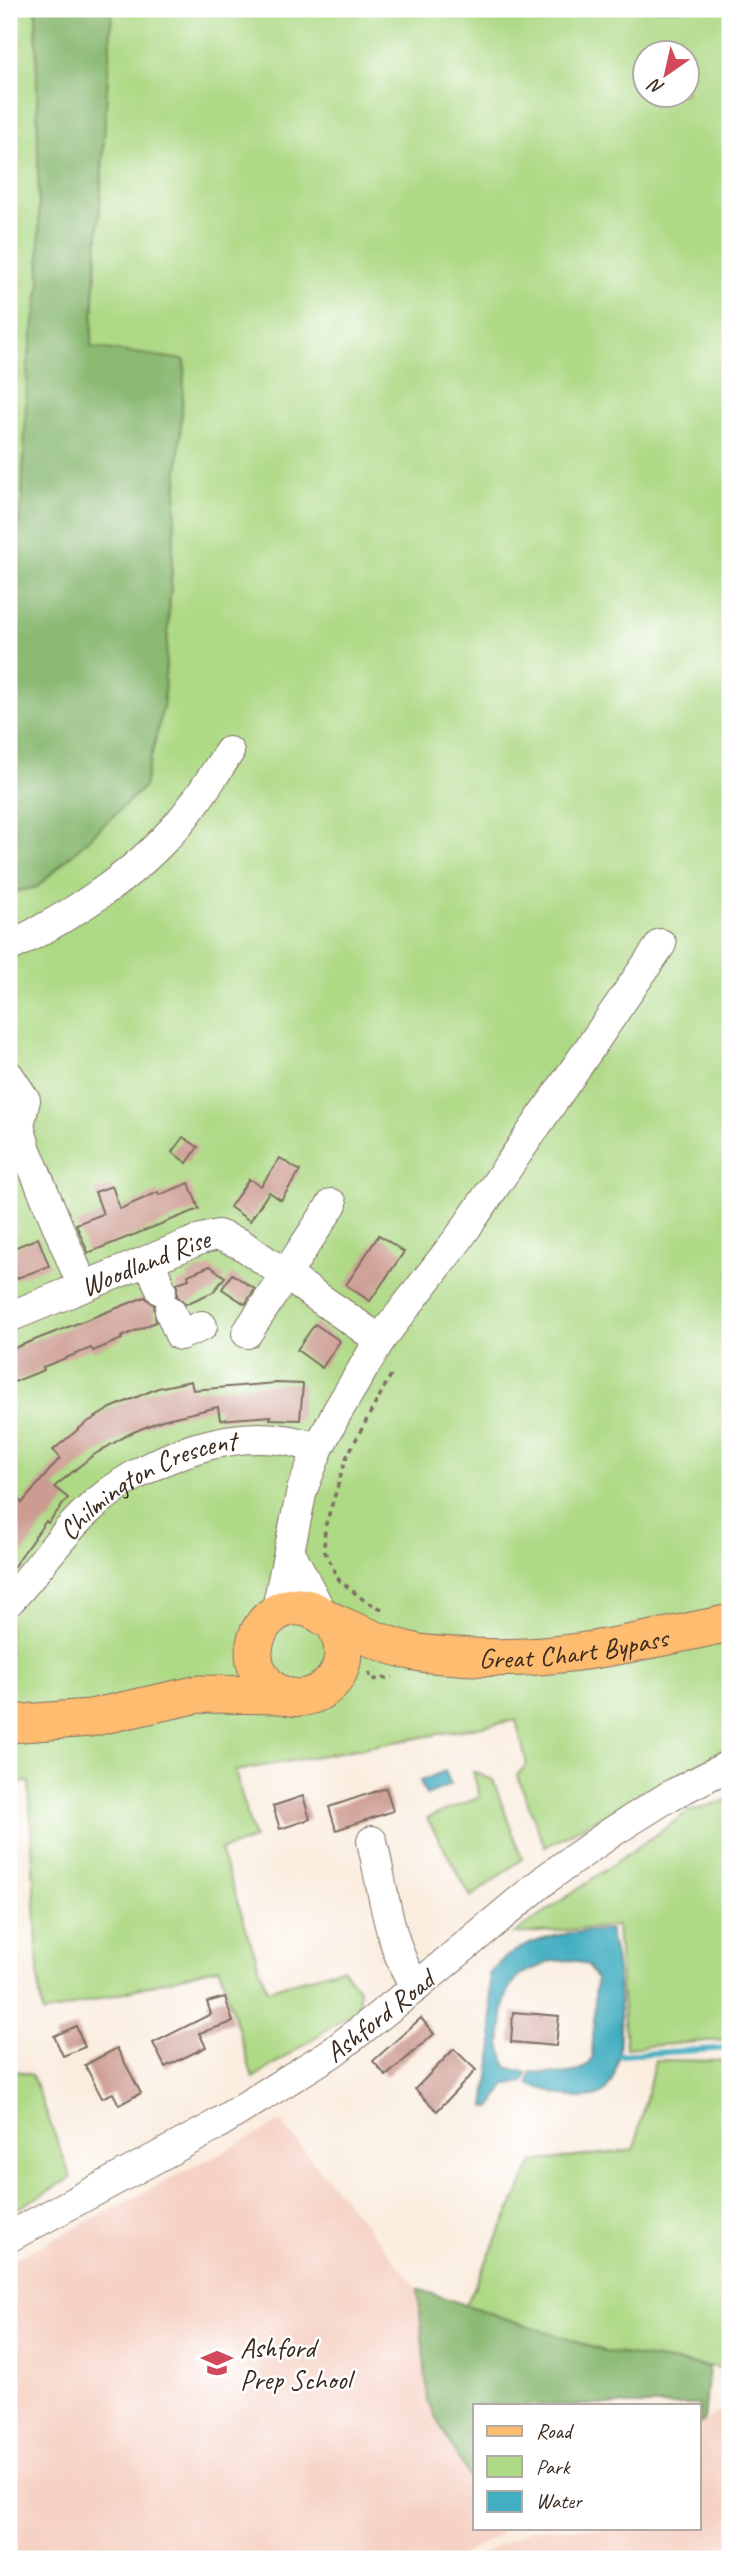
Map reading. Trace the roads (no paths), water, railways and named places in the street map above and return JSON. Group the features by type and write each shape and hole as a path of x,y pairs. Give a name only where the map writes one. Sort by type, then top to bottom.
{"main road":[{"path":"9,1724 90,1718 198,1694 312,1696 325,1690 335,1679 342,1666 344,1650 341,1635 327,1617 306,1607 290,1608 276,1613 264,1623 256,1636 255,1664 261,1677 271,1688 284,1695"},
{"name":"Great Chart Bypass","path":"327,1617 416,1652 525,1658 604,1650 730,1623"},
{"path":"198,1694 254,1650"},
{"name":"Great Chart Bypass","path":"335,1679 359,1667 416,1652"}],"street":[{"path":"9,947 59,921 117,882 179,823 229,752"},
{"path":"276,1613 295,1519 318,1449 380,1340 459,1238 661,944"},
{"path":"9,1076 25,1100 14,1128 26,1150 83,1287"},
{"path":"247,1333 332,1204"},
{"name":"Woodland Rise","path":"9,1317 218,1235 241,1244 380,1340"},
{"path":"149,1260 180,1335 202,1326"},
{"name":"Chilmington Crescent","path":"9,1601 83,1514 106,1494 144,1469 197,1449 228,1442 299,1441 318,1449"},
{"path":"290,1552 327,1617"},
{"name":"Ashford Road","path":"9,2237 206,2132 333,2052 547,1878 671,1795 730,1765"},
{"path":"372,1841 398,1955 416,1987"}],"water":[{"path":"445,1771 451,1785 426,1795 420,1781"},
{"path":"609,1930 616,1967 620,2020 615,2069 608,2087 597,2096 580,2098 528,2084 531,2072 573,2072 580,2070 592,2059 596,1979 588,1965 574,1960 552,1961 521,1974 512,1984 505,2000 500,2044 506,2067 527,2073 523,2082 506,2084 491,2108 485,2106 493,2045 489,1974 513,1952 543,1939 576,1932"}],"waterway":[{"path":"620,2055 730,2048"}],"place":[{"name":"Ashford Prep School","path":"217,2363"}]}
